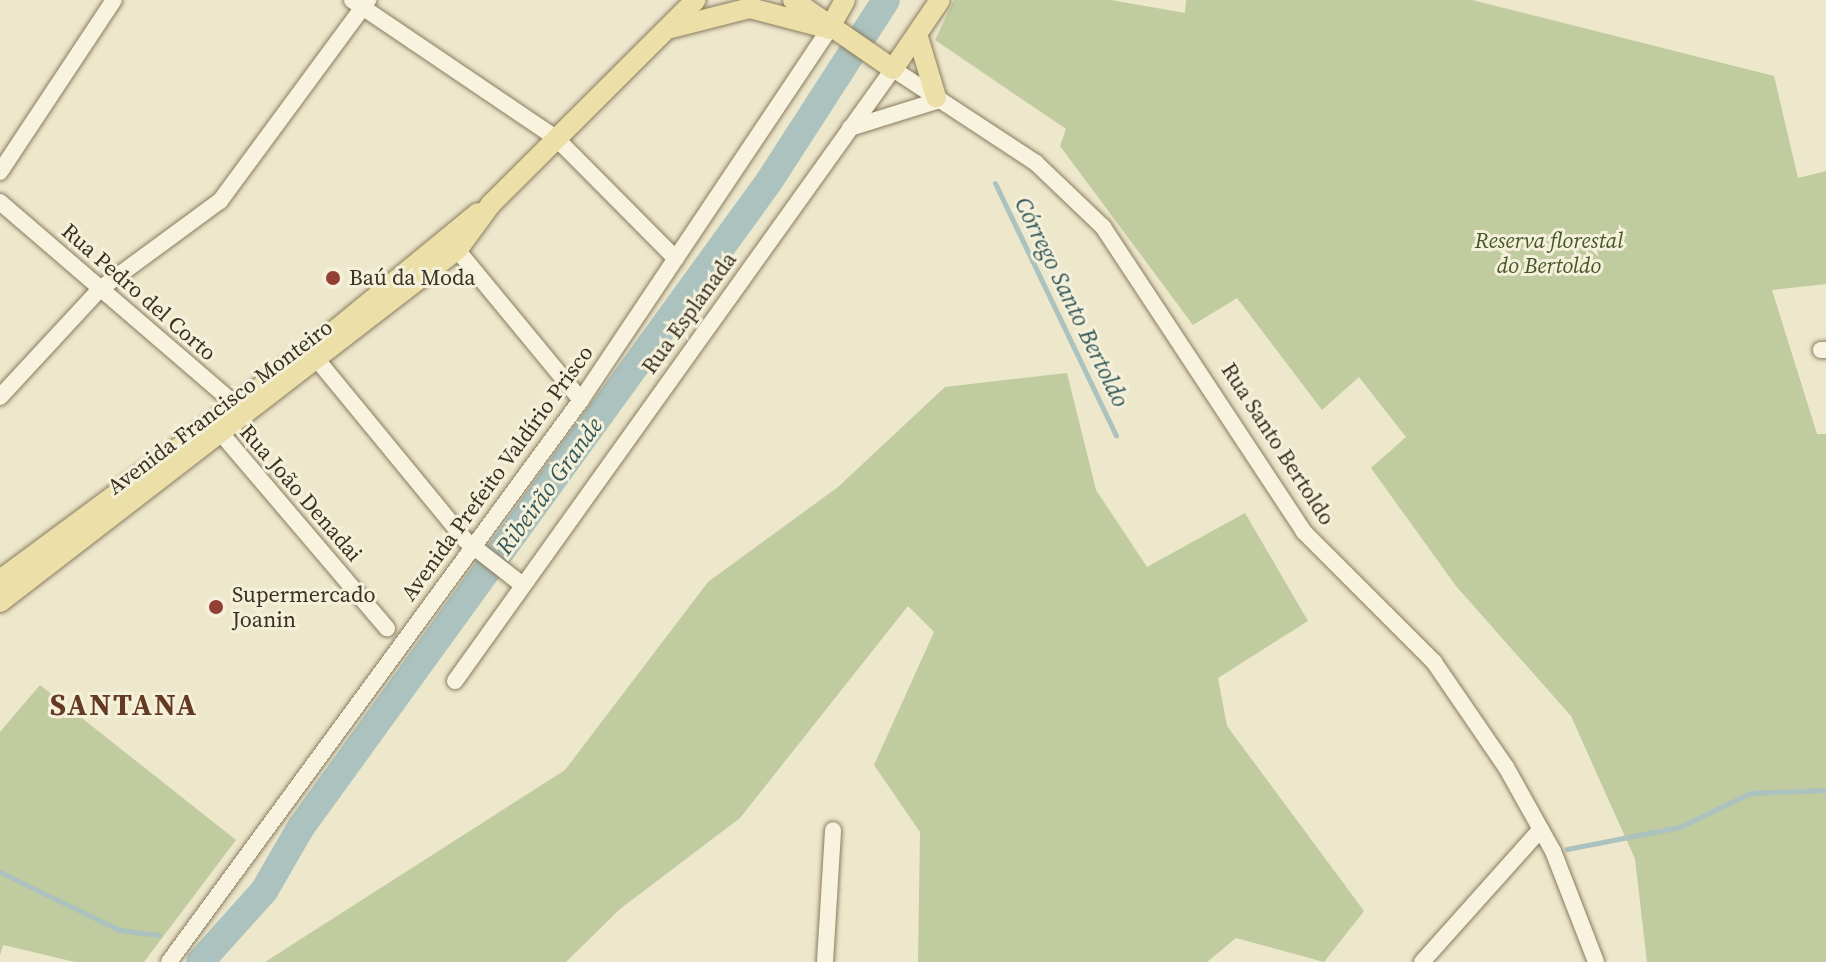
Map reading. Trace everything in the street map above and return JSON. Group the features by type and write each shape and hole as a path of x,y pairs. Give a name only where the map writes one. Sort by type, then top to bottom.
{"main road":[{"name":"Avenida Francisco Monteiro","path":"0,580 242,411 315,356 452,243 696,0"},
{"path":"793,0 838,34"},
{"name":"Avenida Prefeito Valdírio Prisco","path":"838,34 845,0"},
{"path":"893,69 918,37 940,0"},
{"path":"664,31 750,8 838,34"},
{"name":"Rua Santo Bertoldo","path":"838,34 893,69"},
{"path":"918,37 938,99"},
{"name":"Avenida Francisco Monteiro","path":"0,602 217,429"}],"street":[{"path":"0,172 114,0"},
{"path":"0,397 100,289 220,201 361,2 556,138 676,259"},
{"name":"Avenida Prefeito Valdírio Prisco","path":"169,962 479,554 676,259 838,34"},
{"name":"Rua Santo Bertoldo","path":"893,69 1036,163 1103,227 1304,532 1434,662 1541,829 1596,962"},
{"name":"Rua Esplanada","path":"515,579 893,69"},
{"path":"850,128 938,99"},
{"name":"Rua Pedro del Corto","path":"0,202 242,411"},
{"path":"452,243 581,400"},
{"path":"315,356 479,554 515,579 455,681"},
{"name":"Rua João Denadai","path":"217,429 387,628"},
{"path":"1422,962 1541,829"},
{"path":"825,962 833,830"}],"green space":[{"name":"Reserva florestal do Bertoldo","path":"954,0 1111,0 1185,13 1186,0 1472,0 1774,76 1798,178 1826,171 1826,284 1772,290 1817,434 1826,434 1826,962 1647,962 1635,859 1571,716 1456,586 1371,468 1406,437 1359,377 1322,410 1237,298 1193,325 1060,146 1066,129 935,40"},
{"path":"1067,373 1096,490 1147,567 1245,513 1308,621 1218,678 1227,726 1364,911 1324,962 1236,938 1207,962 918,962 920,832 874,765 934,632 908,606 740,818 620,909 566,962 265,962 565,770 708,582 838,487 945,387"},
{"path":"40,685 236,840 144,962 75,962 3,945 0,956 0,732"}],"waterway":[{"name":"Ribeirão Grande","path":"200,962 264,891 301,827 770,180 886,0"},
{"name":"Córrego Santo Bertoldo","path":"995,183 1116,436"},
{"path":"1567,849 1680,827 1750,793 1826,790"},
{"path":"0,872 119,930 159,935"},
{"path":"197,949 207,952"}],"place":[{"name":"Baú da Moda","path":"333,278"},
{"name":"Supermercado Joanin","path":"216,607"}],"district":[{"name":"SANTANA","path":"124,705"}]}
